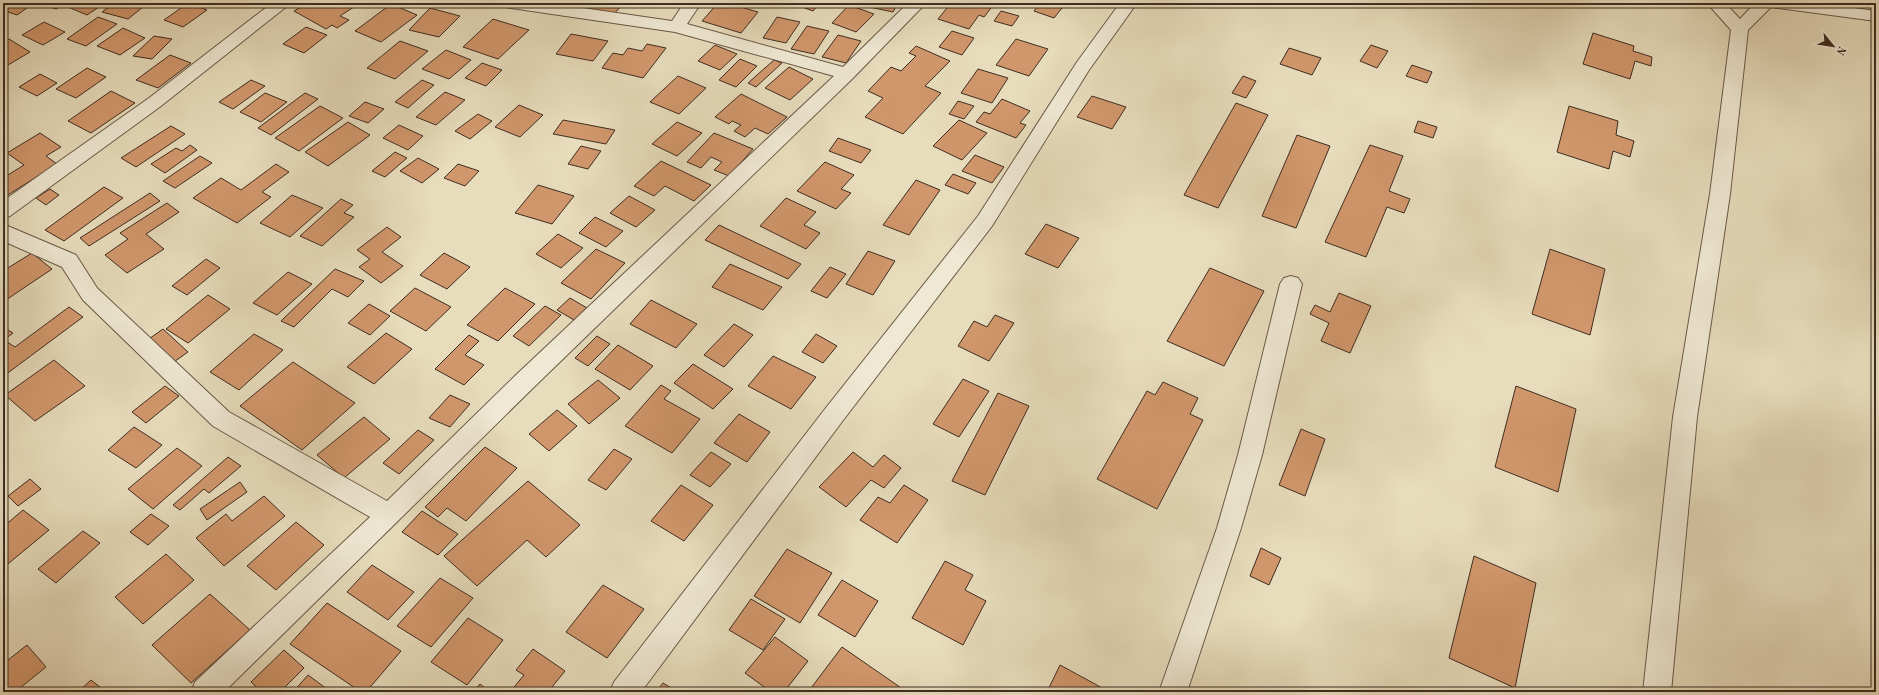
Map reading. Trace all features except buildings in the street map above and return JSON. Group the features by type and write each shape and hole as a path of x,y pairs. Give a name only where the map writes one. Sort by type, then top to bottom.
{"street":[{"path":"3,211 155,102 283,3"},
{"path":"511,3 676,27 846,74"},
{"path":"676,27 693,3"},
{"path":"205,692 918,3"},
{"path":"624,692 833,416 985,221 1084,66 1129,3"},
{"path":"1715,3 1740,29"},
{"path":"1657,692 1684,417 1720,194 1740,29 1765,3"},
{"path":"1776,3 1876,16"},
{"path":"3,232 69,261 90,294 221,419 389,515"},
{"path":"1174,692 1229,528 1250,456 1291,284"}]}
